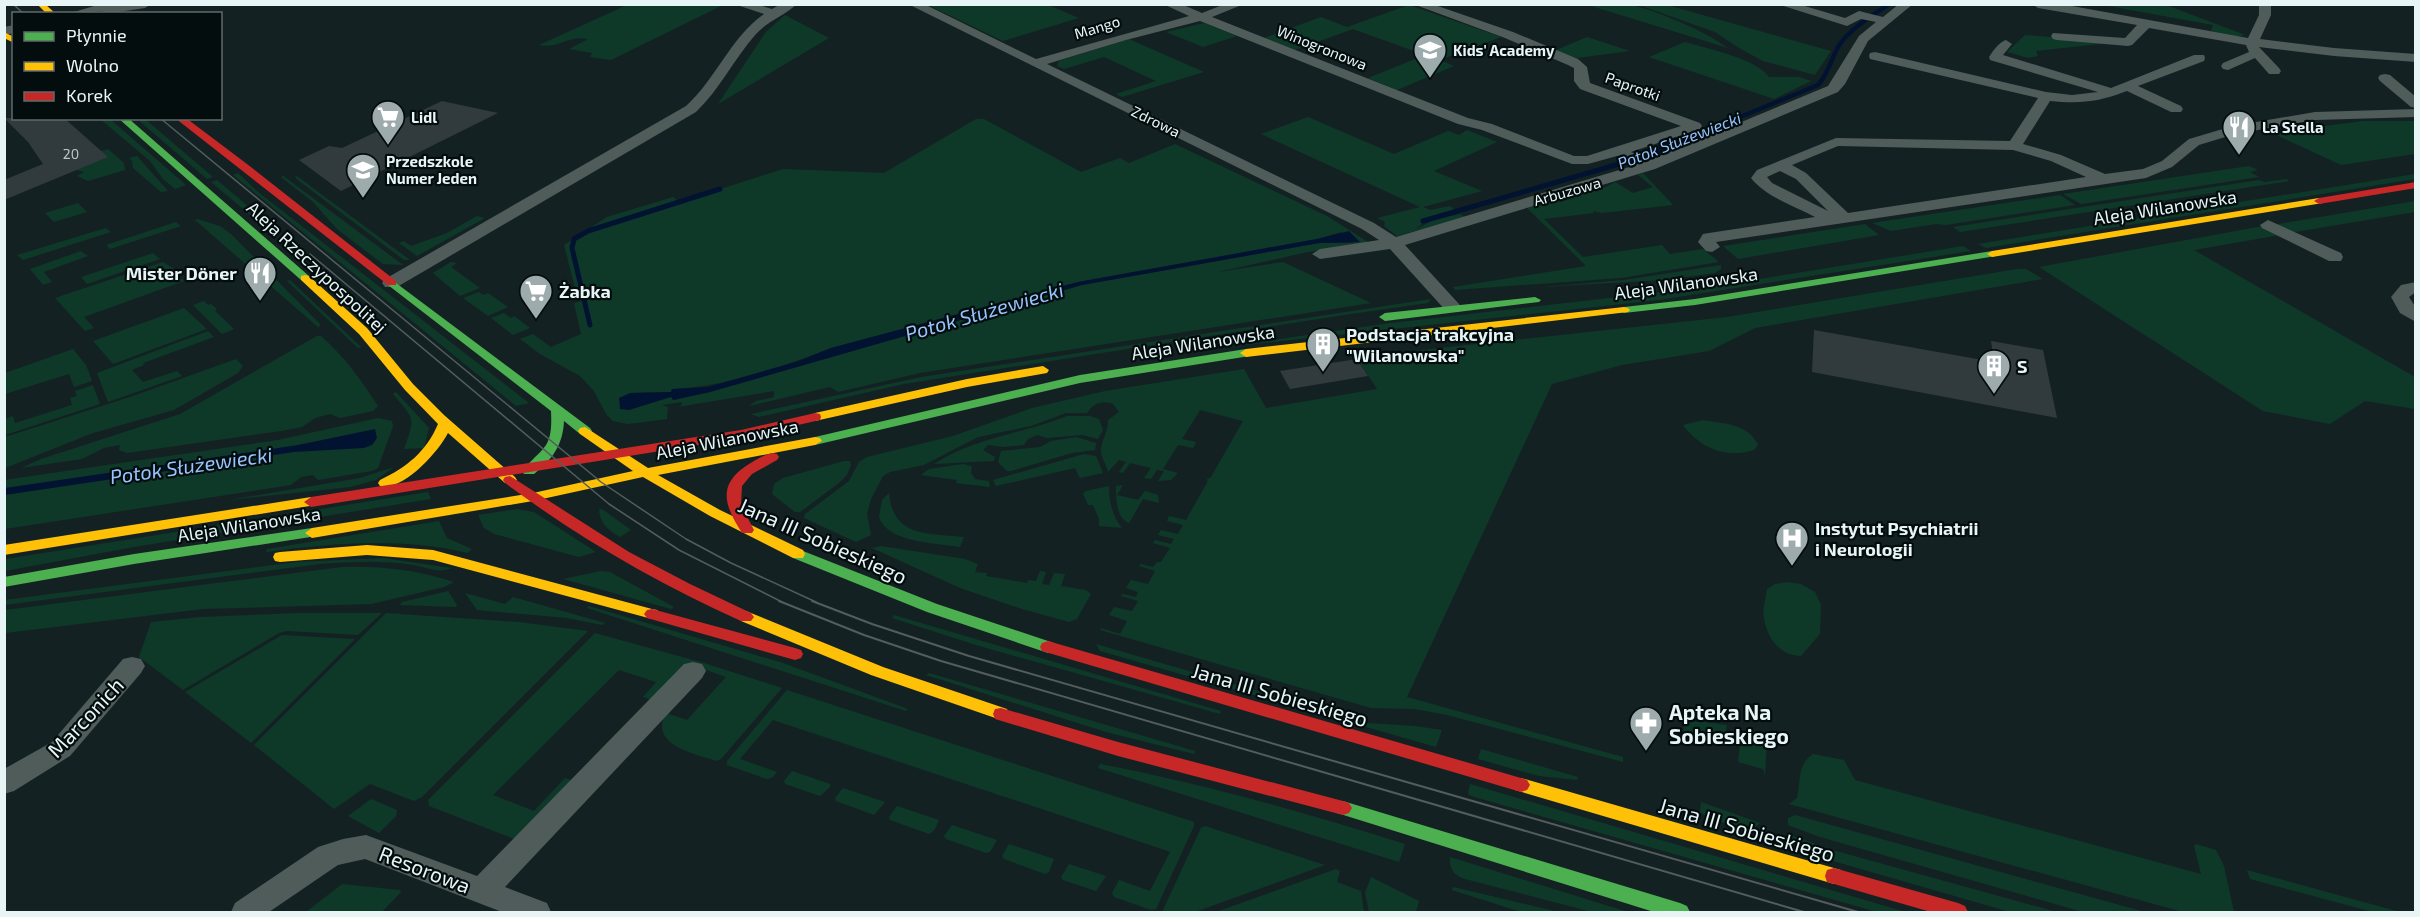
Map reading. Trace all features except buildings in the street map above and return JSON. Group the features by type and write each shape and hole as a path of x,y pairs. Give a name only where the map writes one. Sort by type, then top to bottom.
{"main road":[{"name":"Aleja Rzeczypospolitej","path":"124,120 249,227 352,321 445,424 533,497"},
{"name":"Aleja Rzeczypospolitej","path":"182,120 615,454"},
{"name":"Aleja Wilanowska","path":"4,582 533,497 644,473 798,445 1080,379 1274,348 1695,302 2415,185"},
{"path":"1373,318 1554,298"},
{"name":"Aleja Wilanowska","path":"4,550 753,431 976,381 1053,368"},
{"path":"419,516 488,492 513,481 535,466 548,455 557,441 559,429 557,410"},
{"path":"361,494 397,477 423,460 438,444 445,424"},
{"path":"747,530 732,504 737,482 754,466 798,445"},
{"name":"Jana III Sobieskiego","path":"615,454 644,473 747,530 864,584 1029,642 1958,912"},
{"path":"533,497 611,546 698,594 783,633 873,670 976,706 1094,742 1287,793 1680,912"},
{"path":"268,559 351,550 425,552 784,652 873,670"},
{"path":"105,564 171,568"}],"street":[{"path":"83,12 121,4"},
{"path":"107,12 145,4"},
{"path":"740,4 783,9"},
{"name":"Zdrowa","path":"914,4 1332,207 1394,243 1452,308"},
{"name":"Winogronowa","path":"1169,4 1463,121 1487,127 1572,160 1624,153 1695,126 1684,122"},
{"name":"Mango","path":"1036,63 1122,37 1201,17 1238,4"},
{"name":"Paprotki","path":"1419,4 1509,35 1573,62 1580,67 1583,85 1684,122"},
{"path":"1783,4 1846,22 1859,15 1882,20"},
{"name":"Arbuzowa","path":"1320,254 1394,243 1648,165 1833,89 1839,84 1858,46 1882,20 1907,4"},
{"path":"2038,4 2146,23 2255,48 2415,58"},
{"path":"2228,66 2255,48 2265,15 2265,4"},
{"path":"391,283 691,110 713,88 756,27 783,9"},
{"path":"2057,36 2128,42 2146,23"},
{"path":"2006,44 1995,57 2112,92"},
{"path":"2255,48 2274,70"},
{"path":"1875,56 2046,96 2072,99 2096,98 2199,58"},
{"path":"2385,78 2413,100"},
{"path":"2127,86 2176,109"},
{"path":"2014,146 2046,96"},
{"path":"1712,248 1706,242 1709,238 2155,170 2194,142 2247,127 2315,116 2415,112"},
{"path":"1837,218 1767,186 1759,178 1762,173 1836,142 2014,146 2056,158 2103,179"},
{"path":"1624,153 1648,165"},
{"path":"1780,165 1801,176 1837,218"},
{"path":"2268,225 2335,257"},
{"path":"2415,287 2407,289 2400,297 2406,309 2415,316"},
{"name":"Marconich","path":"4,783 61,748 132,666"},
{"path":"482,891 693,671"},
{"name":"Resorowa","path":"246,912 328,856 366,847 536,912"}],"green space":[{"path":"627,5 723,5 611,60 590,57 592,53 569,49 588,39 574,39 547,46 539,45"},
{"path":"928,5 1048,5 1079,18 1003,41"},
{"path":"1409,5 1501,37 1440,60 1454,66 1397,90 1368,78 1425,55 1353,29 1295,50 1264,38 1321,17 1347,27"},
{"path":"1588,5 1637,6 1693,28 1728,48"},
{"path":"1639,5 1667,5 1831,51 1815,75 1763,61 1715,32"},
{"path":"2103,5 2166,5 2245,35 2224,35 2211,31 2213,25"},
{"path":"785,15 829,38 718,104 766,32"},
{"path":"1204,23 1237,36 1203,47 1166,32"},
{"path":"2025,35 2118,42 2036,51 2038,56 2028,58 2007,52"},
{"path":"1587,37 1630,51 1577,58 1554,51"},
{"path":"1129,39 1204,72 1122,97 1116,94 1156,81 1104,57 1064,69 1057,66 1059,61"},
{"path":"1685,42 1743,60 1754,65 1769,77 1799,77 1811,81 1774,99 1649,57"},
{"path":"1308,117 1394,154 1448,131 1459,135 1467,130 1497,142 1434,171 1482,191 1423,207 1430,210 1450,206 1455,210 1429,218 1415,230 1433,220 1460,214 1465,217 1397,236 1384,226 1385,222 1377,218 1420,207 1261,134"},
{"path":"976,119 984,119 1081,172 1120,158 1129,163 1175,144 1327,216 1368,242 1308,252 1218,272 1283,262 1371,303 920,373 838,392 830,387 749,406 756,401 774,397 774,391 677,407 682,405 682,402 662,405 668,407 667,419 628,424 613,421 606,414 594,391 580,376 540,354 520,339 533,334 551,347 581,334 574,303 582,301 580,289 575,288 564,245 607,217 673,197 680,202 783,169 884,173","holes":["1341,232 1353,243 1319,243 1082,285 710,392 674,400 671,397 630,393 671,392 672,389 733,380 773,369 831,348 1078,282 1317,239"]},
{"path":"101,120 111,120 186,185 175,189 163,179 150,161"},
{"path":"138,120 146,120 213,177 207,179"},
{"path":"2363,121 2415,121 2415,154 2341,165 2272,133"},
{"path":"108,149 124,163 125,170 88,181 77,176 84,172 76,170 107,157 101,151"},
{"path":"137,156 168,191 161,192 133,168 129,158"},
{"path":"2249,166 2258,170 2250,172 2259,177 2081,204 2063,194"},
{"path":"238,173 258,192 529,403 516,406 233,175"},
{"path":"1643,173 1673,205 1602,213 1593,211 1594,213 1544,219 1583,257 1662,245 1670,254 1703,249 1719,262 1621,278 1455,290 1453,287 1586,266 1525,206 1534,204 1538,206 1606,187 1615,182 1633,193 1653,187 1638,175"},
{"path":"2415,174 2415,179 1986,248 1978,244"},
{"path":"282,175 403,265 383,264 337,229 313,202 282,178"},
{"path":"297,176 410,260 404,260 299,181 295,177"},
{"path":"2287,179 2289,181 1960,232 1953,227 2259,180 2264,182"},
{"path":"217,180 276,230 273,231 255,219 211,182"},
{"path":"2060,195 2075,205 1891,231 1872,223"},
{"path":"2415,201 2415,212 2289,233 2273,225"},
{"path":"78,203 87,212 54,222 45,213"},
{"path":"477,216 485,218 417,256 399,243 404,241 411,246 447,233"},
{"path":"195,220 220,226 231,234 320,324 319,328"},
{"path":"176,222 181,226 110,249 106,245"},
{"path":"1865,224 1879,235 1738,259 1723,246"},
{"path":"2263,226 2280,235 2194,250 2415,377 2415,409 2365,401 2330,424 2263,411 2039,267"},
{"path":"106,228 111,232 23,260 17,255"},
{"path":"1963,246 1971,251 1659,300 1226,347 1383,324 1723,285"},
{"path":"81,251 88,256 44,272 52,282 43,285 30,269"},
{"path":"153,253 160,259 87,284 81,277"},
{"path":"163,262 176,270 174,272 184,281 84,317 94,328 85,331 55,298"},
{"path":"451,262 457,263 451,267 480,288 460,296 433,273"},
{"path":"1721,265 1721,269 1715,273 1664,280 1541,287 1624,280"},
{"path":"2026,269 2043,279 1755,328 1709,351 1622,365 1552,384 1407,697 1623,757 1623,762 1447,715 1415,709 1371,708 1100,630 1101,628 1120,634 1127,621 1109,615 1114,607 1132,611 1138,601 1121,596 1122,594 1136,597 1138,592 1126,588 1131,580 1148,584 1155,571 1139,566 1141,564 1153,567 1157,562 1161,562 1170,548 1153,543 1155,540 1171,544 1174,539 1158,535 1161,530 1178,534 1183,525 1167,521 1169,516 1186,520 1208,481 1206,480 1211,477 1243,421 1200,410 1182,439 1196,442 1193,448 1178,445 1163,469 1178,473 1171,480 1158,481 1164,471 1157,470 1151,479 1144,478 1151,468 1130,463 1123,473 1119,472 1126,462 1119,460 1108,472 1101,449 1108,420 1119,412 1113,404 1101,402 1087,413 1066,413 1031,426 978,437 924,465 890,472 883,476 871,499 867,514 871,535 856,542 804,518 805,514 849,481 859,462 867,457 953,436 1032,408 1105,391 1244,369 1266,408 1377,389 1356,357 1727,317"},
{"path":"290,280 361,347 358,348 287,281"},
{"path":"479,292 483,295 488,293 508,307 488,316 463,298"},
{"path":"1431,299 1428,303 904,384 759,417 751,414 921,377"},
{"path":"204,301 217,309 215,311 234,329 222,334 193,305"},
{"path":"184,308 207,329 113,364 93,341"},
{"path":"504,313 511,318 514,316 530,328 513,335 491,318"},
{"path":"208,331 214,337 143,363 144,365 132,370 143,382 177,371 182,376 108,402 97,373"},
{"path":"317,336 321,336 330,344 359,378 378,406 373,411 340,418 330,414 315,418 302,427 127,453 119,450 120,445 104,448 82,459 21,468 41,459 180,414"},
{"path":"73,349 86,365 92,381 74,387 69,374 5,394 5,373"},
{"path":"236,359 243,366 238,373 174,410 93,433 5,468 5,437 133,396"},
{"path":"93,385 100,404 5,435 5,419 13,416 15,423 72,405 70,398 77,396 75,391"},
{"path":"396,392 429,428 424,448 404,449 411,418 393,394"},
{"path":"1067,416 1090,416 1099,419 1103,430 1098,439 1083,435 1047,438 1037,435 1028,439 1024,445 1004,447 988,445 983,450 995,457 994,461 934,464 982,442"},
{"path":"378,418 392,421 393,426 378,468 372,471 318,480 313,475 301,477 291,485 5,529 4,480 278,440"},
{"path":"1703,420 1742,428 1754,438 1758,445 1754,450 1744,452 1714,450 1697,440 1683,425"},
{"path":"1076,437 1096,443 1095,450 1072,453 1011,471 1007,471 998,462 1001,451 1040,447 1051,441"},
{"path":"1084,454 1096,456 1103,473 1080,478 1075,468 996,486 993,480"},
{"path":"850,461 851,465 847,475 800,512 795,512 772,494 774,484 783,478"},
{"path":"963,464 972,466 971,473 975,479 989,481 990,487 956,483 957,480 921,475 929,469"},
{"path":"394,467 376,480 350,487 228,500 360,478"},
{"path":"1123,485 1117,495 1138,500 1145,491 1158,495 1159,503 1143,499 1129,523 1125,521 1119,513 1117,502 1116,486"},
{"path":"1109,486 1112,508 1122,528 1099,526 1099,519 1093,505 1088,505 1083,494 1086,491"},
{"path":"428,492 431,499 134,547 5,571 5,559"},
{"path":"889,493 892,508 897,518 905,526 926,533 964,537 960,547 926,543 902,537 884,526 879,517 882,500"},
{"path":"517,509 534,512 596,552 579,557 494,534 484,528 478,515"},
{"path":"599,509 631,530 620,537 603,523"},
{"path":"439,521 447,538 472,549 468,553 417,545 367,543 266,552 267,549"},
{"path":"881,546 965,559 978,564 975,572 1027,583 1028,580 1036,581 1040,571 1046,572 1042,584 1049,585 1054,573 1065,574 1061,586 1086,590 1091,594 1077,619 1069,622 960,588 872,548"},
{"path":"383,558 451,568 438,570 402,563 379,562 320,564 5,605 4,600 296,562"},
{"path":"342,567 399,570 426,574 454,582 444,587 371,604 203,609 5,633 5,610"},
{"path":"601,571 610,572 674,607 671,609 563,579"},
{"path":"1788,582 1801,584 1815,592 1821,605 1820,634 1801,656 1787,653 1771,639 1764,618 1767,589 1775,584"},
{"path":"448,591 456,607 400,605 402,602"},
{"path":"465,593 505,604 513,597 605,623 602,625 567,618 477,610"},
{"path":"589,606 783,663 908,709 906,711 587,608"},
{"path":"299,613 382,613 358,635 287,631 279,633 183,690 139,657 151,622 200,617"},
{"path":"386,613 519,622 588,631 422,797 414,801 370,784 334,809 254,745"},
{"path":"894,615 1221,711 1220,714 976,645 892,618"},
{"path":"595,633 704,663 782,688 717,761 677,746 663,733 662,724 666,713 687,720 726,677 686,663 652,700 643,697 656,682 619,670 493,795 534,811 565,778 574,781 517,840 429,806 428,800"},
{"path":"282,635 355,639 251,743 185,692"},
{"path":"1096,644 1367,723 1442,730 1436,747 1100,651"},
{"path":"929,673 1195,751 1194,754 1106,732 926,675"},
{"path":"787,690 1194,822 1194,826 1156,909 1151,910 1114,897 1112,893 1119,880 1150,891 1170,852 1168,851 773,720 740,759 777,772 773,777 767,779 727,765 727,761"},
{"path":"1690,722 1727,725 1724,741 1702,735 1700,742 1683,737 1684,726"},
{"path":"1741,734 1767,740 1765,776 1763,769 1738,762"},
{"path":"1481,749 1578,777 1577,780 1539,776 1478,759"},
{"path":"1813,754 1844,760 1855,780 2201,874 2194,846 2196,844 2216,850 2224,866 2234,912 2183,912 1789,804 1797,798 1800,773 1804,763"},
{"path":"1100,764 1177,780 1254,800 1405,844 1399,862 1098,768"},
{"path":"792,771 830,784 830,787 820,796 785,784 784,781"},
{"path":"1470,784 1906,912 1877,912 1471,796 1468,794"},
{"path":"843,788 885,802 874,815 836,801 835,798"},
{"path":"371,799 397,810 396,816 379,833 348,816"},
{"path":"1701,802 1760,823 1754,827 1739,828 1700,813"},
{"path":"897,806 939,820 935,829 929,834 890,820 889,817"},
{"path":"1795,815 2145,912 2083,912 1820,837 1788,825 1788,818"},
{"path":"952,825 997,840 990,852 986,853 946,839 944,836"},
{"path":"1205,826 1325,865 1195,912 1164,912 1201,828"},
{"path":"1787,834 1836,851 2057,912 2010,912 1833,861 1796,849"},
{"path":"1009,844 1054,859 1049,872 1045,874 1004,859 1002,856"},
{"path":"1450,857 1628,912 1592,912 1465,879 1453,871"},
{"path":"1069,864 1106,876 1096,891 1063,880 1061,877"},
{"path":"1336,869 1340,871 1337,882 1361,891 1364,912 1216,912"},
{"path":"2247,870 2400,912 2373,912 2250,879"},
{"path":"1371,877 1419,901 1416,912 1369,912 1365,893"},
{"path":"342,884 400,890 401,892 382,912 306,912"},
{"path":"1453,887 1559,912 1521,912 1452,890"}],"water":[{"path":"1349,231 1360,242 1319,243 1082,285 710,392 673,400 671,397 629,410 620,409 619,398 630,393 671,392 672,389 708,387 799,361 831,348 1078,282 1317,239"},
{"path":"375,429 377,438 372,445 364,448 294,452 5,495 5,488 298,445"}],"waterway":[{"name":"Potok Służewiecki","path":"1645,156 1818,85 1838,47 1848,34 1889,4"},
{"name":"Potok Służewiecki","path":"1423,221 1650,155"},
{"path":"590,325 572,248 574,239 588,231 720,189"}],"tram line":[{"path":"13,4 22,12"},
{"path":"162,120 601,482 686,539 731,563 816,602"},
{"path":"310,254 609,504 679,550 782,602"},
{"path":"779,601 864,635 941,661 1804,912"},
{"path":"812,601 872,624 969,656 1858,912"}],"traffic: fast":[{"path":"124,120 305,278"},
{"path":"1624,310 1695,302 1992,254"},
{"path":"392,283 585,431"},
{"path":"1385,317 1535,300"},
{"path":"815,441 1080,379 1246,353"},
{"path":"529,471 544,458 553,445 556,438 557,410"},
{"path":"4,582 134,559 312,533"},
{"path":"798,554 932,608 1048,647"},
{"path":"1343,808 1680,912"}],"traffic: slow":[{"path":"40,4 50,12"},
{"path":"4,34 12,40"},
{"path":"1992,254 2319,201"},
{"path":"305,278 363,331 409,387 439,418 510,480"},
{"path":"1246,353 1624,310"},
{"path":"815,417 967,383 1043,370"},
{"path":"385,483 422,460 435,444 445,424"},
{"path":"585,431 661,483 798,554"},
{"path":"312,533 533,497 644,473 815,441"},
{"path":"4,550 311,502"},
{"path":"280,557 367,550 433,555 652,614"},
{"path":"746,617 877,671 1001,714"},
{"path":"1521,785 1834,876"}],"traffic: jam":[{"path":"182,120 244,166 392,283"},
{"path":"2319,201 2416,185"},
{"path":"311,502 741,434 815,417"},
{"path":"747,530 734,505 735,486 748,471 772,457"},
{"path":"510,480 566,520 624,556 746,617"},
{"path":"652,614 795,654"},
{"path":"1048,647 1521,785"},
{"path":"1001,714 1118,749 1343,808"},
{"path":"1834,876 1958,912"}],"place":[{"name":"Kids' Academy","path":"1430,79"},
{"name":"Lidl","path":"388,146"},
{"name":"La Stella","path":"2239,156"},
{"name":"Przedszkole Numer Jeden","path":"363,199"},
{"name":"Mister Döner","path":"260,302"},
{"name":"Żabka","path":"536,320"},
{"name":"Podstacja trakcyjna \"Wilanowska\"","path":"1323,373"},
{"name":"S","path":"1994,395"},
{"name":"Instytut Psychiatrii i Neurologii","path":"1792,567"},
{"name":"Apteka Na Sobieskiego","path":"1646,752"}]}
